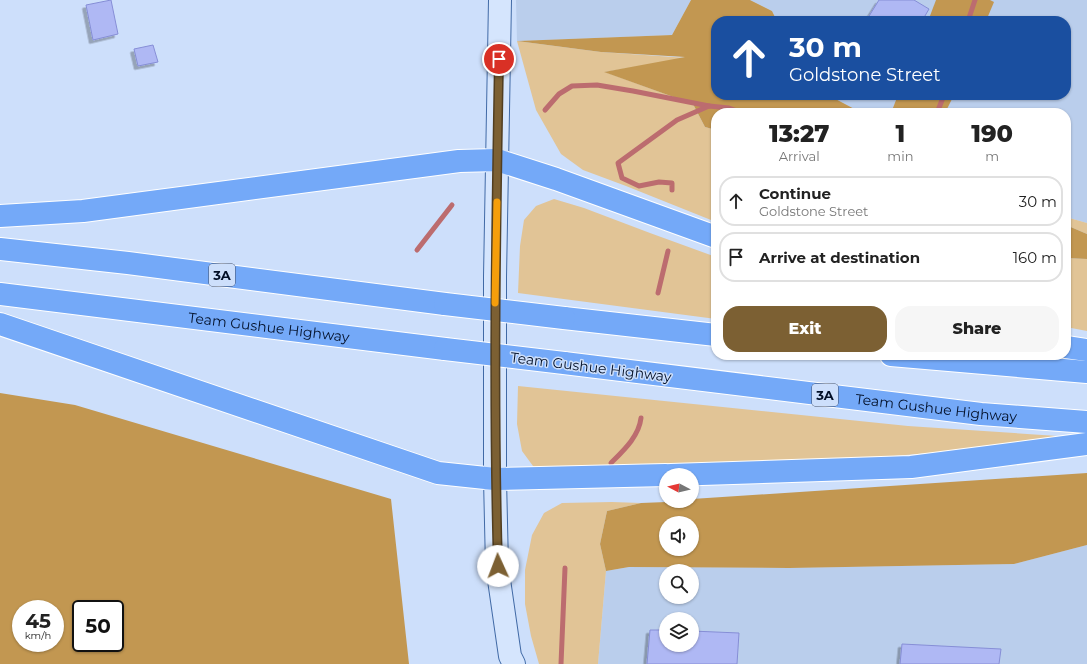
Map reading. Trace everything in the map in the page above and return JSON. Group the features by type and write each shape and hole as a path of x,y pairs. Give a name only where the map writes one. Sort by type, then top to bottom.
{"highway":[{"path":"0,216 83,211 459,161 497,160 556,179 711,235"},
{"name":"3A","path":"0,249 128,263 445,304 711,334"},
{"name":"Team Gushue Highway","path":"0,294 981,414 1087,422"},
{"path":"0,324 438,473 495,480 659,475"},
{"path":"1071,348 1087,350"},
{"path":"945,360 1087,372"},
{"path":"699,474 912,468 1087,444"}],"main road":[{"path":"500,0 495,277 495,480 498,566 510,656 514,664"}],"shaded area":[{"path":"516,0 691,0 672,35 517,41"},
{"path":"691,0 750,0 772,11 774,16 711,16 711,100 837,100 853,108 711,108 711,129 705,127 693,104 604,72 685,57 601,52 517,41 672,35"},
{"path":"750,0 1087,0 1087,223 1071,218 1071,108 853,108 837,100 1071,100 1071,16 774,16 772,11"},
{"path":"936,0 990,0 994,2 988,16 930,16"},
{"path":"517,41 601,52 688,58 605,72 693,104 705,127 711,129 711,220 583,170 561,154 536,110"},
{"path":"896,100 952,100 948,108 893,108"},
{"path":"554,199 584,208 711,255 711,318 518,293 520,246 524,220 536,206"},
{"path":"1071,218 1087,223 1087,234 1071,227"},
{"path":"1071,227 1087,234 1087,259 1071,258"},
{"path":"1071,258 1087,259 1087,331 1071,328"},
{"path":"518,386 908,426 1087,438 834,461 540,474 522,451 517,424"},
{"path":"0,393 75,405 391,499 409,664 0,664"},
{"path":"1087,473 1087,545 1014,564 789,568 699,567 699,564 659,564 659,567 629,567 606,571 600,544 607,511 641,503 659,502 659,508 699,508 699,499"},
{"path":"562,503 641,503 607,511 600,544 606,571 598,664 539,664 531,636 525,604 525,570 532,535 544,513"},
{"path":"1087,545 1087,664 598,664 606,571 629,567 659,567 659,604 699,604 699,567 789,568 1014,564"}],"building":[{"path":"111,0 118,34 93,40 86,5"},
{"path":"879,0 914,0 929,9 925,16 869,16"},
{"path":"153,45 158,62 138,66 134,49"},
{"path":"650,630 659,630 659,652 699,652 699,631 739,633 737,664 647,664"},
{"path":"902,644 1001,649 999,664 900,664"}],"waterway":[{"path":"970,16 975,0"},
{"path":"545,110 559,94 572,86 597,85 709,106"},
{"path":"939,108 942,100"},
{"path":"672,190 672,183 659,182 639,186 622,178 618,163 677,120 709,106 729,108"},
{"path":"417,250 452,205"},
{"path":"658,293 668,251"},
{"path":"611,463 626,448 634,437 640,425 641,418"},
{"path":"561,664 565,568"}],"slow traffic":[{"path":"495,303 497,202"}],"route":[{"path":"498,566 495,480 495,277 499,59"}]}
